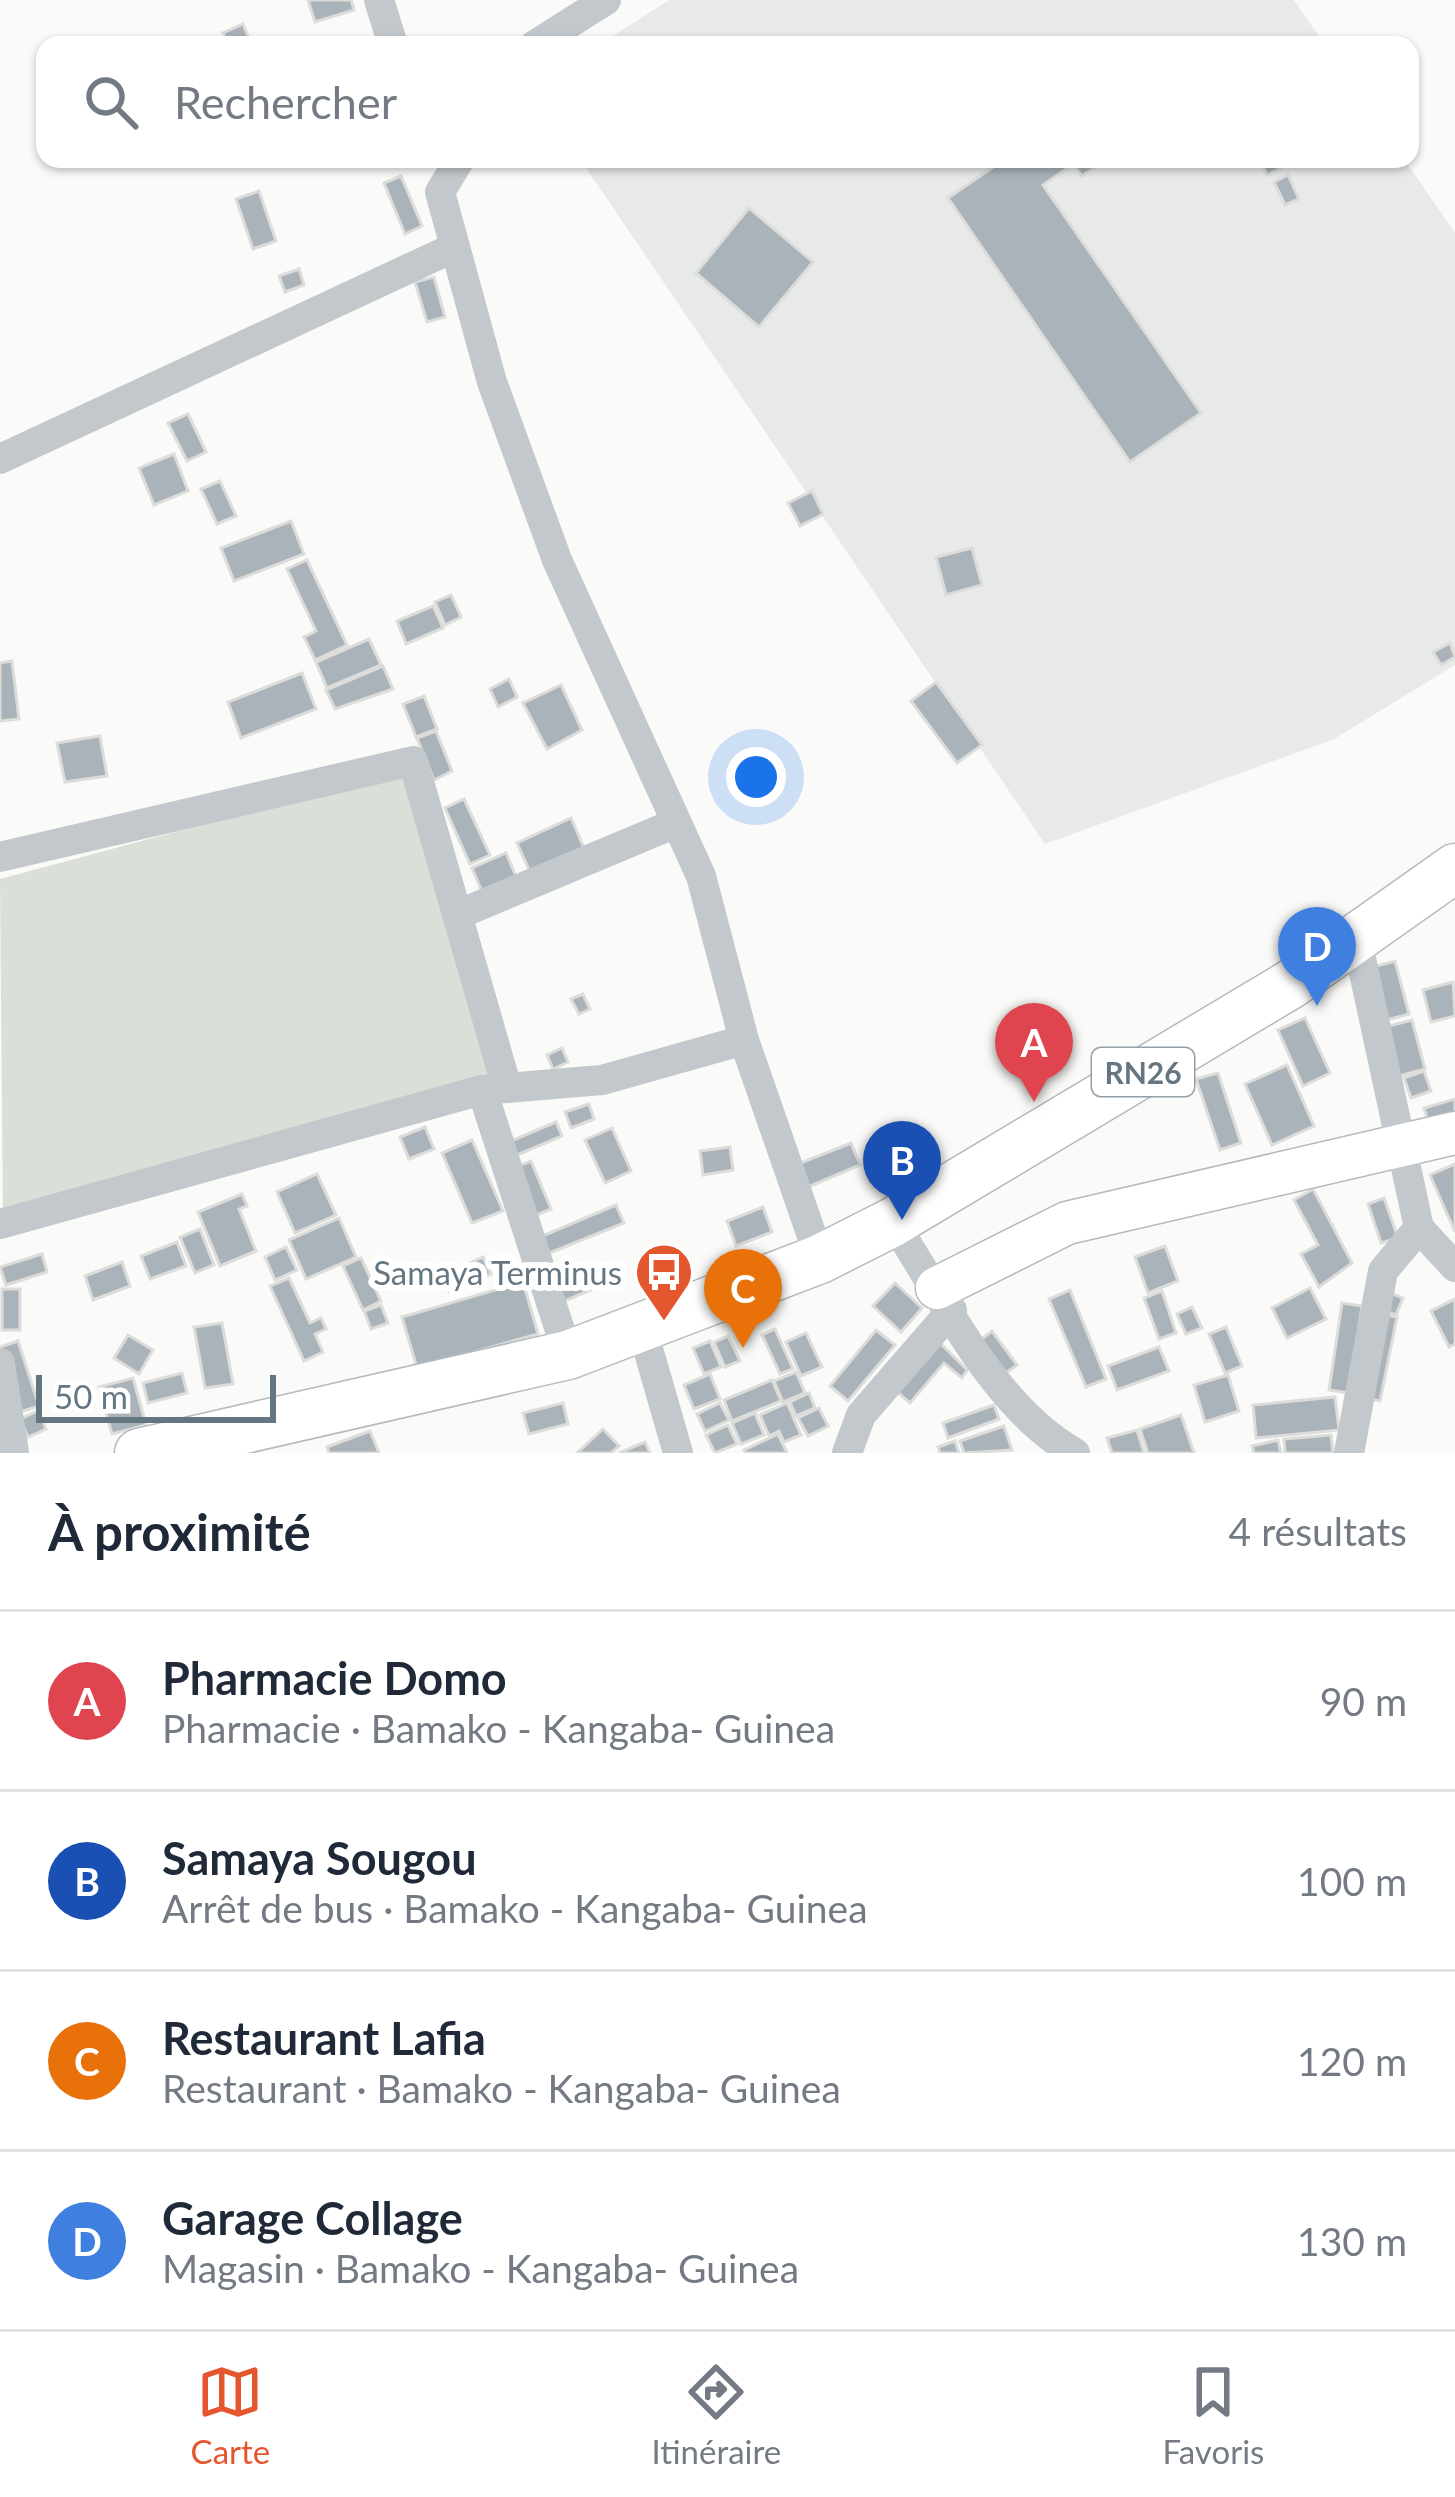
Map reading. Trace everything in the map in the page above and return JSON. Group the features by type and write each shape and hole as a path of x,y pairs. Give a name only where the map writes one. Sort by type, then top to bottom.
{"main road":[{"name":"RN26","path":"139,1453 568,1355 820,1259 893,1222 1357,940 1455,868"}],"street":[{"path":"379,0 390,36"},
{"path":"549,36 606,0"},
{"path":"432,168 492,382 557,560 701,876 744,1040 820,1259"},
{"path":"440,192 455,168"},
{"path":"0,459 453,248"},
{"path":"0,857 412,760 457,915 495,1089 568,1355"},
{"path":"457,915 676,823"},
{"path":"1357,940 1419,1228 1455,1267"},
{"path":"0,1224 495,1089 602,1080 744,1040"},
{"path":"847,1453 861,1415 945,1299 1067,1223 1455,1133"},
{"path":"893,1222 1009,1398 1042,1434 1076,1453"},
{"path":"1349,1453 1383,1271 1419,1228"},
{"path":"653,1324 678,1453"},
{"path":"0,1363 14,1453"}],"shaded area":[{"path":"669,0 1294,0 1319,36 613,36"},
{"path":"586,168 1410,168 1455,233 1455,665 1334,739 1045,844"},
{"path":"409,769 492,1077 3,1222 0,879"}],"building":[{"path":"308,0 351,0 354,10 315,22"},
{"path":"243,24 248,36 224,36"},
{"path":"992,168 1067,168 1043,185 1201,413 1130,462 948,198"},
{"path":"1288,175 1299,199 1285,205 1274,182"},
{"path":"401,176 422,226 405,234 384,183"},
{"path":"259,191 276,241 253,249 236,199"},
{"path":"749,208 813,262 759,327 696,273"},
{"path":"299,269 304,285 285,292 279,276"},
{"path":"434,277 445,317 427,322 415,282"},
{"path":"188,414 206,452 187,461 168,423"},
{"path":"174,454 188,491 154,505 139,468"},
{"path":"220,481 236,516 217,524 201,489"},
{"path":"812,491 823,514 800,526 788,503"},
{"path":"291,521 304,554 234,581 221,548"},
{"path":"972,548 982,585 946,595 936,557"},
{"path":"307,560 347,645 315,660 304,637 316,631 287,569"},
{"path":"451,595 461,617 445,625 435,602"},
{"path":"433,606 443,628 406,644 397,621"},
{"path":"369,639 381,665 327,688 316,662"},
{"path":"1450,643 1455,657 1441,665 1433,652"},
{"path":"12,661 19,719 0,721 0,663"},
{"path":"383,666 393,689 335,709 326,690"},
{"path":"302,673 316,709 241,738 228,702"},
{"path":"509,679 517,697 498,707 490,689"},
{"path":"936,682 982,745 957,763 911,701"},
{"path":"561,685 582,730 547,749 523,703"},
{"path":"424,696 437,729 416,737 403,704"},
{"path":"436,731 452,771 434,780 417,738"},
{"path":"100,736 107,776 65,782 57,743"},
{"path":"464,799 490,855 470,864 445,808"},
{"path":"571,818 584,848 530,872 517,843"},
{"path":"506,853 518,881 484,896 472,868"},
{"path":"1395,961 1409,1014 1368,1025 1354,972"},
{"path":"1453,982 1455,1016 1431,1022 1423,990"},
{"path":"583,994 590,1009 579,1014 571,999"},
{"path":"1305,1018 1330,1073 1303,1086 1278,1030"},
{"path":"1412,1020 1425,1069 1395,1077 1381,1028"},
{"path":"562,1048 568,1062 553,1069 547,1055"},
{"path":"1287,1065 1314,1126 1272,1145 1245,1084"},
{"path":"1424,1071 1431,1091 1411,1098 1404,1078"},
{"path":"1218,1073 1241,1143 1220,1150 1196,1079"},
{"path":"1455,1099 1455,1116 1429,1124 1424,1108"},
{"path":"589,1104 594,1119 571,1128 565,1112"},
{"path":"556,1122 562,1136 510,1158 504,1144"},
{"path":"425,1127 434,1149 409,1159 400,1137"},
{"path":"612,1128 631,1171 605,1183 585,1140"},
{"path":"472,1140 503,1211 472,1223 442,1153"},
{"path":"851,1143 860,1165 808,1187 798,1164"},
{"path":"730,1147 733,1170 703,1175 700,1151"},
{"path":"531,1161 551,1209 530,1218 510,1169"},
{"path":"1455,1164 1455,1232 1430,1175"},
{"path":"317,1174 336,1215 295,1233 277,1192"},
{"path":"1313,1189 1352,1263 1319,1287 1301,1254 1318,1245 1294,1200"},
{"path":"242,1194 247,1206 239,1209 256,1251 220,1266 198,1212"},
{"path":"1384,1198 1398,1238 1381,1243 1368,1204"},
{"path":"616,1205 624,1223 542,1256 535,1239"},
{"path":"763,1207 772,1232 736,1246 727,1221"},
{"path":"339,1218 356,1257 306,1279 289,1240"},
{"path":"200,1229 214,1265 195,1273 180,1237"},
{"path":"177,1242 186,1266 150,1279 141,1256"},
{"path":"1165,1246 1178,1281 1148,1293 1135,1257"},
{"path":"286,1247 297,1270 275,1280 265,1257"},
{"path":"42,1254 47,1272 6,1285 0,1267"},
{"path":"483,1257 491,1274 450,1293 442,1276"},
{"path":"361,1258 381,1301 363,1310 343,1266"},
{"path":"122,1262 130,1286 93,1300 85,1276"},
{"path":"589,1267 598,1287 562,1302 554,1281"},
{"path":"289,1278 310,1323 321,1318 326,1329 315,1334 323,1352 304,1361 270,1286"},
{"path":"523,1282 538,1334 417,1368 402,1317"},
{"path":"895,1283 922,1308 901,1332 873,1306"},
{"path":"1310,1288 1326,1319 1287,1338 1272,1308"},
{"path":"2,1289 20,1289 20,1330 2,1330"},
{"path":"1381,1289 1403,1298 1396,1315 1374,1307"},
{"path":"1070,1290 1106,1379 1086,1387 1049,1299"},
{"path":"1162,1291 1176,1333 1159,1339 1144,1298"},
{"path":"1455,1299 1455,1344 1449,1347 1431,1311"},
{"path":"1342,1303 1362,1306 1349,1393 1329,1390"},
{"path":"381,1305 388,1323 371,1329 364,1311"},
{"path":"1192,1307 1202,1328 1186,1334 1177,1314"},
{"path":"1373,1313 1397,1317 1380,1401 1357,1396"},
{"path":"222,1323 233,1384 205,1388 194,1327"},
{"path":"1226,1327 1242,1366 1225,1373 1209,1334"},
{"path":"775,1329 793,1369 780,1374 762,1335"},
{"path":"876,1330 895,1345 848,1401 830,1386"},
{"path":"992,1331 1017,1365 1003,1375 978,1342"},
{"path":"806,1333 822,1367 801,1376 786,1342"},
{"path":"128,1335 153,1350 139,1374 114,1358"},
{"path":"728,1336 740,1361 725,1367 714,1342"},
{"path":"936,1339 967,1370 962,1378 944,1363 910,1403 890,1386"},
{"path":"18,1341 39,1406 20,1412 0,1347"},
{"path":"710,1341 721,1367 704,1374 693,1348"},
{"path":"1159,1347 1169,1371 1117,1390 1108,1366"},
{"path":"796,1372 805,1393 783,1402 774,1381"},
{"path":"182,1373 187,1393 148,1403 143,1383"},
{"path":"710,1374 720,1399 694,1409 684,1385"},
{"path":"1228,1375 1239,1411 1205,1422 1194,1385"},
{"path":"133,1378 146,1425 112,1434 99,1387"},
{"path":"772,1380 781,1401 732,1421 724,1400"},
{"path":"809,1393 815,1408 796,1416 790,1402"},
{"path":"1335,1397 1339,1430 1256,1438 1253,1405"},
{"path":"563,1403 568,1424 529,1434 523,1413"},
{"path":"720,1403 729,1420 705,1431 697,1414"},
{"path":"787,1403 801,1435 784,1442 779,1431 769,1436 760,1415"},
{"path":"994,1405 999,1419 948,1438 943,1423"},
{"path":"819,1408 828,1426 808,1436 798,1418"},
{"path":"38,1411 46,1429 28,1437 20,1419"},
{"path":"755,1413 764,1435 741,1444 732,1423"},
{"path":"1181,1415 1194,1453 1148,1453 1140,1429"},
{"path":"728,1425 737,1444 715,1453 706,1435"},
{"path":"1004,1426 1012,1450 964,1453 960,1441"},
{"path":"603,1429 619,1446 611,1453 577,1453"},
{"path":"1137,1430 1144,1453 1112,1453 1107,1438"},
{"path":"370,1431 379,1453 329,1453 327,1447"},
{"path":"778,1434 787,1453 744,1450"},
{"path":"1331,1435 1333,1453 1285,1453 1284,1439"},
{"path":"1278,1440 1281,1453 1254,1453 1252,1446"},
{"path":"955,1441 959,1453 940,1453 938,1447"},
{"path":"645,1442 650,1453 619,1453"}],"place":[{"name":"Garage Collage","path":"1317,1006"},
{"name":"Pharmacie Domo","path":"1034,1102"},
{"name":"Samaya Sougou","path":"902,1220"},
{"name":"Samaya Terminus","path":"664,1323"},
{"name":"Restaurant Lafia","path":"743,1348"}]}
